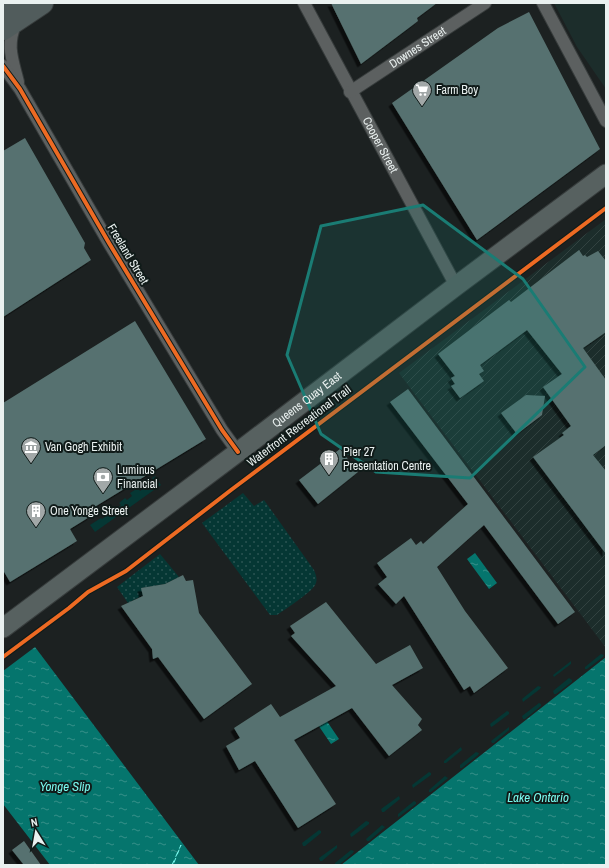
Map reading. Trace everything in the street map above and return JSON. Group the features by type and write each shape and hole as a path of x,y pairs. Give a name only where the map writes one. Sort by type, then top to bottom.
{"highway":[{"path":"8,14 42,3"}],"main road":[{"name":"Queens Quay East","path":"5,626 606,174"}],"street":[{"name":"Cooper Street","path":"304,3 350,92 456,286"},
{"name":"Downes Street","path":"350,92 485,3"},
{"path":"543,3 606,121"},
{"name":"Freeland Street","path":"8,14 10,48 20,89"},
{"name":"Freeland Street","path":"3,66 20,89 109,243 222,430 238,452"}],"highlighted area":[{"path":"423,205 523,279 585,367 470,478 376,472 321,434 287,355 321,226"}],"shaded area":[{"path":"554,3 606,3 606,89 577,47"},
{"path":"606,219 606,648 399,373"},
{"path":"155,476 161,485 95,532 90,525 109,514 107,511 114,506 116,509 121,505 119,503 125,498 127,500 132,496 130,493 138,488 140,491 154,481 152,478"},
{"path":"243,493 254,506 264,500 314,570 316,576 315,585 313,588 277,615 270,615 202,523"},
{"path":"160,554 179,577 165,584 142,588 143,595 128,603 117,587"},
{"path":"601,654 604,655 603,657 585,669 585,667"},
{"path":"571,661 571,664 554,677 553,675"},
{"path":"569,678 572,682 554,694 553,691"},
{"path":"538,686 541,687 540,689 523,702 522,699"},
{"path":"539,703 541,706 523,719 522,716"},
{"path":"507,711 509,714 491,727 490,724"},
{"path":"509,727 509,730 494,743 492,743 491,741"},
{"path":"461,747 462,750 444,763 444,761"},
{"path":"476,752 479,753 478,755 460,768 460,765"},
{"path":"429,772 431,775 413,788 412,785"},
{"path":"445,776 448,778 429,792 429,790"},
{"path":"399,796 400,799 382,812 381,809"},
{"path":"414,801 416,804 398,817 398,814"},
{"path":"366,821 369,822 369,824 351,837 350,834"},
{"path":"382,825 385,827 369,841 367,841 366,839"},
{"path":"319,830 321,833 303,846 302,843"},
{"path":"337,845 337,848 322,861 320,861 319,858"},
{"path":"351,850 354,851 353,853 339,865 335,865 335,863"}],"water":[{"path":"475,553 497,583 489,589 467,559"},
{"name":"Yonge Slip","path":"35,647 199,865 50,865 3,804 3,671"},
{"name":"Lake Ontario","path":"606,657 606,865 341,865"},
{"path":"322,714 339,739 331,744 314,719"}],"building":[{"path":"331,3 437,3 417,18 418,21 361,64"},
{"path":"529,12 600,149 477,240 392,103 498,28"},
{"path":"25,138 85,243 84,248 91,260 3,317 3,151"},
{"path":"579,250 583,256 585,255 587,257 598,251 606,261 606,332 583,348 606,380 606,445 593,455 606,471 606,554 533,457 564,435 562,433 571,426 543,387 562,374 527,330 480,365 484,371 479,374 484,381 460,398 451,386 455,384 451,378 455,376 438,354 509,300 511,302"},
{"path":"135,321 206,439 88,511 91,516 70,529 77,541 10,582 3,570 3,403"},
{"path":"408,389 575,612 558,624 484,525 437,567 465,611 508,668 474,693 470,686 464,690 404,596 396,604 378,584 387,577 377,563 411,538 416,545 421,541 423,544 468,504 390,402"},
{"path":"526,395 545,396 542,415 517,434 501,413"},
{"name":"Pier 27 Presentation Centre","path":"340,449 358,472 318,504 299,480"},
{"path":"183,575 186,581 193,580 199,613 252,684 204,719 158,657 153,659 152,649 121,606 143,596 141,588 165,584"},
{"path":"326,602 376,664 410,645 423,668 392,685 422,719 418,725 422,730 389,756 352,708 294,740 336,804 298,828 255,761 239,770 226,746 240,738 234,728 271,704 280,717 336,686 291,636 295,633 290,626"},
{"path":"24,841 41,865 24,865 12,850"}],"ferry route":[{"path":"172,865 181,845 173,865"}],"cycle path":[{"path":"3,66 20,89 109,243 222,430 238,452"},
{"name":"Waterfront Recreational Trail","path":"3,657 88,592 126,571 231,490 606,208"}],"place":[{"name":"Farm Boy","path":"422,107"},
{"name":"Van Gogh Exhibit","path":"31,464"},
{"name":"Pier 27 Presentation Centre","path":"329,476"},
{"name":"Luminus Financial","path":"103,494"},
{"name":"One Yonge Street","path":"36,528"}]}
